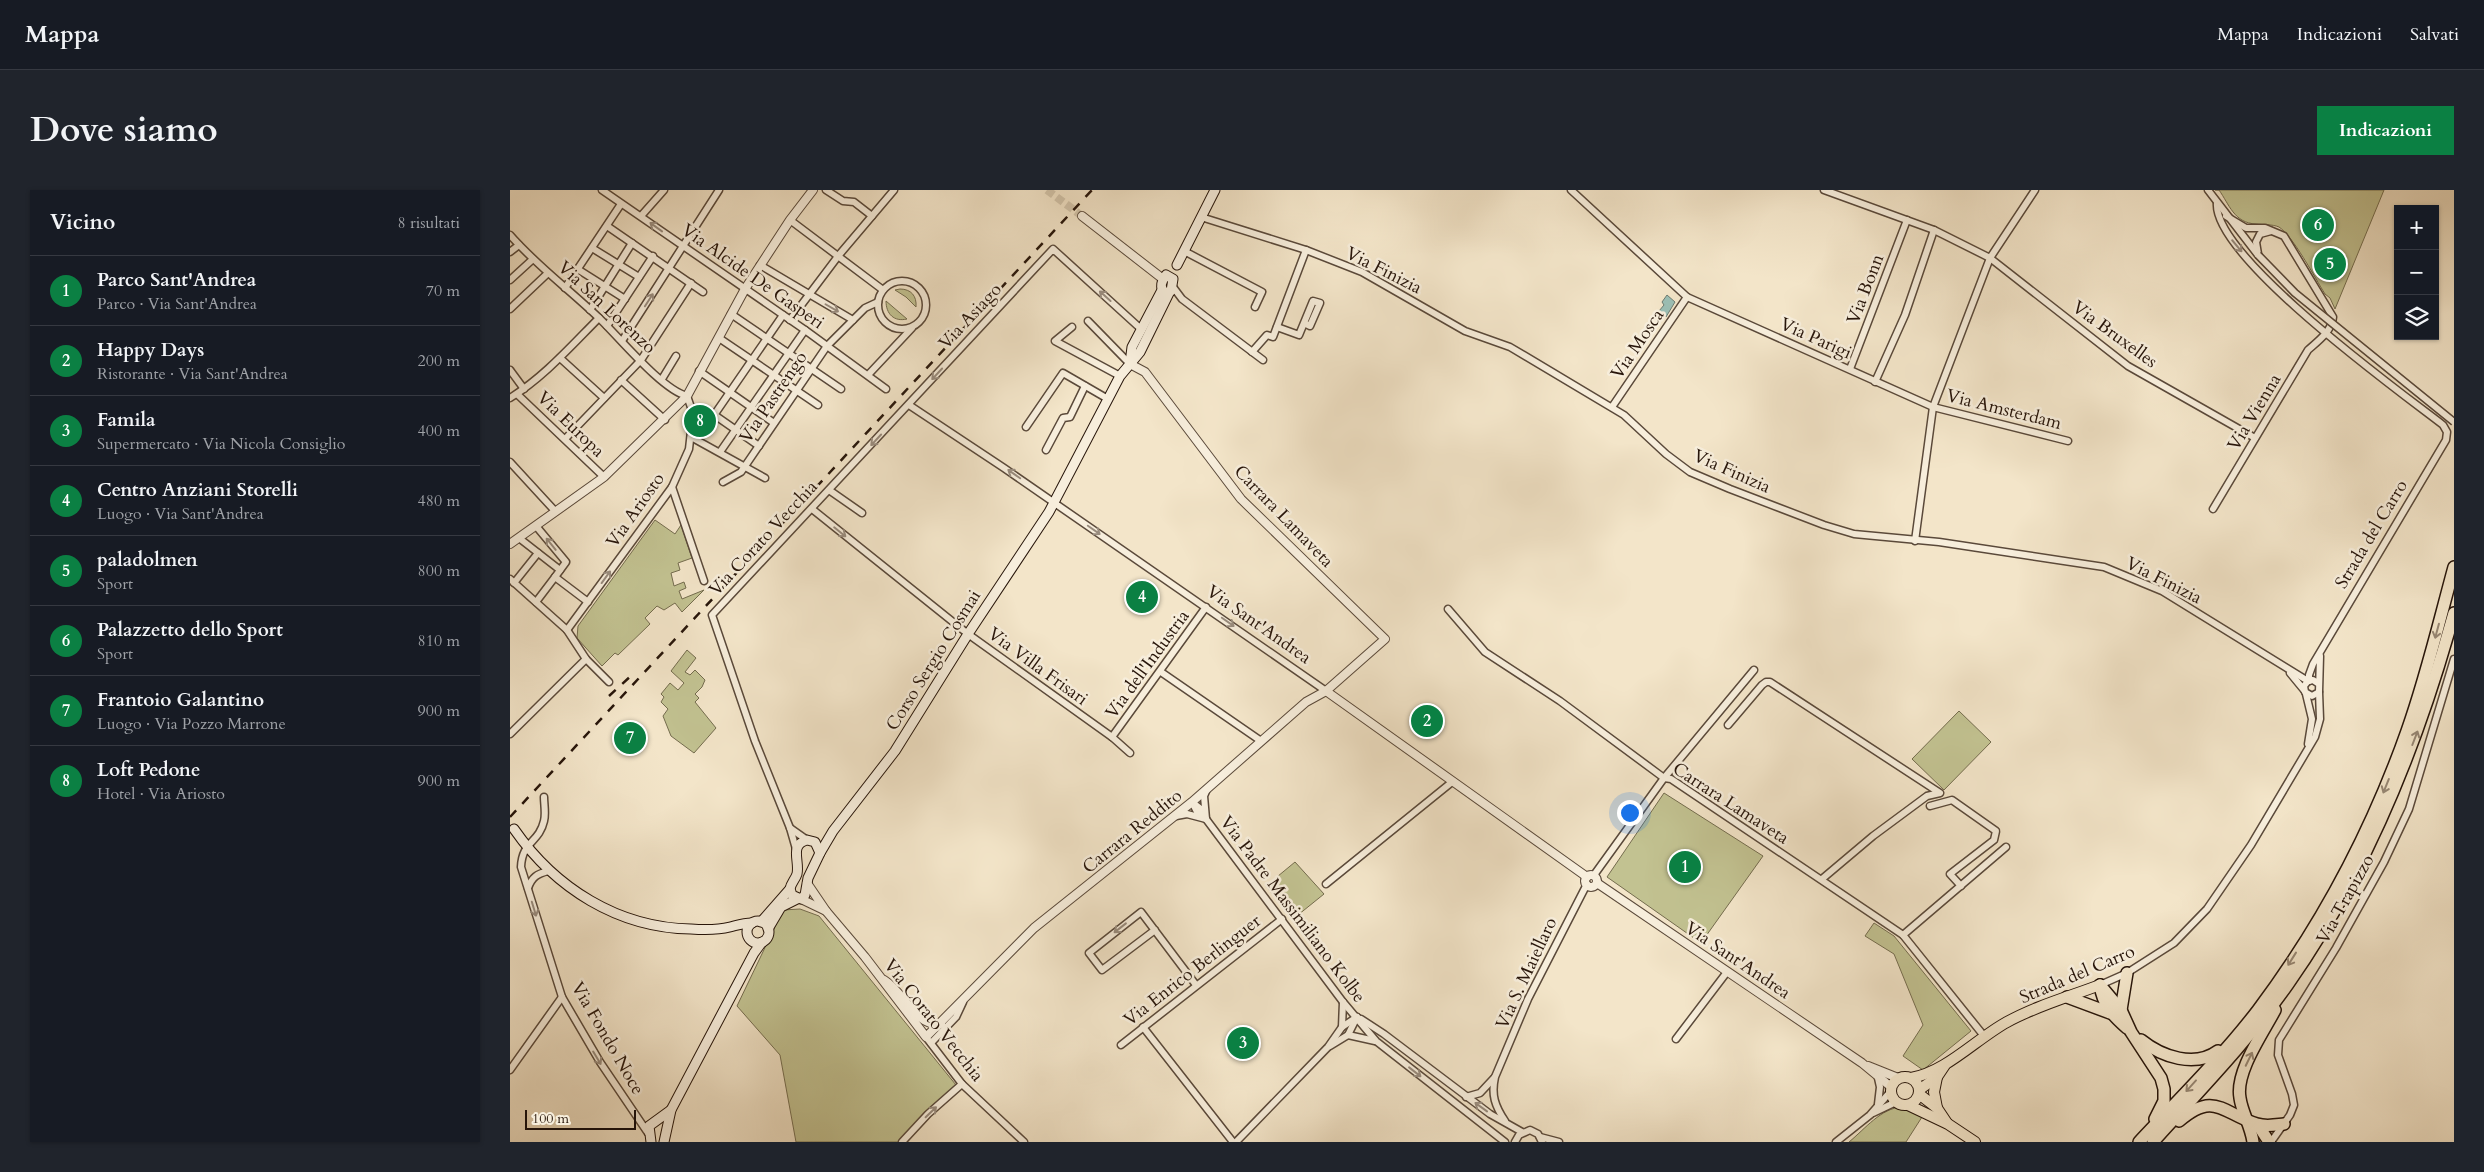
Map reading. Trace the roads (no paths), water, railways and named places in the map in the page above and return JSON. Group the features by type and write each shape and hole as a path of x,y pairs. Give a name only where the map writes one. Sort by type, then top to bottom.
{"highway":[{"path":"2139,1142 2233,1039 2281,978 2324,909 2361,840 2384,791 2408,730 2454,568"},
{"path":"2253,1131 2240,1099 2241,1076 2288,984 2362,860 2392,796 2418,732 2454,613"},
{"path":"2116,1011 2126,973"},
{"path":"2154,1142 2240,1045 2288,984"},
{"path":"2100,985 2161,1078 2164,1089 2164,1101 2159,1114 2139,1142"},
{"path":"2067,997 2116,1011"},
{"path":"2131,1032 2151,1048 2169,1056 2190,1060 2209,1058 2233,1039"},
{"path":"2154,1142 2188,1114 2202,1107 2222,1107 2268,1142"},
{"path":"2253,1131 2284,1124"}],"main road":[{"path":"1130,364 1132,347 1168,284 1215,190"},
{"name":"Corso Sergio Cosmai","path":"799,899 806,894 807,883 820,853 833,831 896,751 968,634 1054,502 1120,376 1140,352 1168,284"},
{"name":"Corso Sergio Cosmai","path":"796,849 801,842 833,831"},
{"path":"512,832 548,871 585,899 625,917 647,923 680,928 731,927 738,924 756,923 768,929"},
{"path":"809,840 818,844 820,853"},
{"path":"664,1142 671,1110 754,953 754,940 748,929 790,889 797,873 796,849"},
{"path":"790,889 792,896 799,899"},
{"path":"731,927 754,940 768,935 768,929 781,907 799,899"},
{"name":"Strada del Carro","path":"1911,1078 1921,1076 1948,1062 1984,1036 2030,1010 2100,985"},
{"name":"Strada del Carro","path":"1919,1092 1937,1077 1948,1062"},
{"path":"1937,1077 1934,1092 1937,1108"},
{"path":"1891,1089 1898,1078"},
{"name":"Via Sant'Andrea","path":"1898,1078 1911,1078"},
{"path":"1911,1078 1917,1083 1919,1092 1937,1108 1948,1124"},
{"name":"Via Sant'Andrea","path":"1891,1089 1896,1102"},
{"path":"1908,1104 1915,1101 1919,1092"},
{"path":"1896,1102 1908,1104 1948,1124 1975,1142"},
{"path":"649,1137 650,1125 657,1122 671,1110"},
{"path":"657,1122 664,1122 668,1129"}],"street":[{"name":"Via Alcide De Gasperi","path":"602,190 805,330 886,389"},
{"path":"641,216 664,190"},
{"path":"622,341 719,190"},
{"path":"510,544 604,477 665,420 686,396 698,371 745,289 790,220 813,190"},
{"path":"826,190 842,201 854,202 872,216"},
{"path":"790,320 839,255 894,190"},
{"name":"Via Parigi","path":"1571,190 1687,297 1934,407"},
{"name":"Via Bruxelles","path":"1824,190 1934,230 1990,258 2128,366 2255,438"},
{"path":"1915,541 1934,407 1990,258 2036,190"},
{"path":"2208,190 2216,203 2258,255 2295,293 2454,422"},
{"path":"2216,203 2219,220 2224,230 2258,269 2326,334 2333,323 2330,310 2284,236 2274,230 2246,228 2226,216"},
{"path":"565,288 579,270 621,204"},
{"path":"1082,216 1168,284 1182,299 1263,360"},
{"name":"Via Finizia","path":"1202,217 1306,250 1362,272 1465,331 1510,348 1612,407 1690,472 1824,525 1854,534 1949,544 2104,568 2162,591 2309,681"},
{"path":"790,220 839,255 883,290"},
{"name":"Via Bonn","path":"1850,369 1907,220"},
{"path":"607,226 703,292"},
{"path":"1875,382 1905,315 1934,230"},
{"path":"2258,255 2256,242 2260,234 2274,230"},
{"name":"Via San Lorenzo","path":"510,235 533,260 599,318 641,360 680,394 686,396"},
{"path":"590,310 632,243"},
{"path":"510,252 519,245"},
{"path":"592,248 639,277"},
{"name":"Via Asiago","path":"909,404 1053,249 1142,329"},
{"path":"1252,352 1267,335 1273,337 1306,250"},
{"path":"1184,251 1262,292 1255,307"},
{"path":"607,326 653,256"},
{"path":"510,280 533,260"},
{"path":"760,265 853,320"},
{"path":"579,270 625,299"},
{"path":"510,309 548,273"},
{"path":"868,375 920,322 926,308 922,291 915,284 898,281 883,290 878,302 880,317 891,327 906,330 913,328"},
{"path":"565,439 641,360 691,283"},
{"name":"Via Mosca","path":"1612,407 1687,297"},
{"name":"Via Pastrengo","path":"723,482 741,472 827,346 865,308 878,302"},
{"path":"731,314 841,389"},
{"path":"710,421 783,315"},
{"path":"510,398 524,389 560,358 599,318"},
{"path":"1088,321 1130,364"},
{"path":"1277,328 1299,334 1304,323"},
{"path":"1072,328 1055,341 1120,376"},
{"path":"720,452 805,330"},
{"name":"Strada del Carro","path":"2309,681 2310,669 2446,440 2447,432 2443,425 2326,334"},
{"name":"Via Vienna","path":"2213,510 2308,350 2326,334"},
{"path":"718,338 818,405"},
{"path":"662,379 676,356"},
{"path":"560,358 604,398"},
{"name":"Carrara Lamaveta","path":"1130,364 1144,372 1241,499 1385,639"},
{"path":"510,370 524,389"},
{"path":"698,371 774,423"},
{"path":"1026,427 1063,373 1108,399"},
{"path":"621,380 665,420"},
{"path":"1046,450 1063,418 1070,417 1085,386"},
{"name":"Via Europa","path":"517,394 604,477"},
{"name":"Via Ariosto","path":"567,630 672,487 689,449 693,413 686,396"},
{"name":"Via Corato Vecchia","path":"796,849 790,828 755,741 712,615 909,404"},
{"name":"Via Sant'Andrea","path":"909,404 1206,607 1591,880 1862,1063 1891,1089"},
{"name":"Via Amsterdam","path":"1934,407 2068,441"},
{"path":"713,414 759,446"},
{"path":"690,437 765,478"},
{"path":"510,462 555,511"},
{"path":"672,487 704,581"},
{"path":"829,490 862,513"},
{"name":"Via Villa Frisari","path":"812,509 968,634 1112,737 1130,752"},
{"path":"536,526 566,562 536,602"},
{"path":"519,538 560,570"},
{"path":"538,553 512,581 567,630 586,659 610,682"},
{"path":"555,577 588,602"},
{"name":"Via dell'Industria","path":"1112,737 1206,607"},
{"name":"Carrara Lamaveta","path":"1448,609 1485,652 1560,701 1664,778 1672,779 1903,935 1984,1036"},
{"name":"Carrara Reddito","path":"928,1040 941,1024 1034,928 1175,816 1306,702 1326,691 1385,639"},
{"name":"Strada del Carro","path":"2318,684 2321,652"},
{"path":"510,734 586,659"},
{"name":"Via Trapizzo","path":"2268,1142 2284,1124 2294,1105 2278,1055 2279,1040 2336,948 2384,862 2409,809 2454,660"},
{"name":"Via Finizia","path":"2281,665 2305,692"},
{"name":"Via S. Maiellaro","path":"1505,1121 1494,1099 1492,1089 1495,1077 1528,999 1591,880 1664,778 1754,670"},
{"path":"1160,672 1261,741"},
{"path":"2314,680 2318,684 2319,692 2312,696 2305,692 2309,681 2314,680"},
{"path":"1728,725 1762,685 1770,682 1940,793 1927,796 1873,836 1822,880"},
{"name":"Strada del Carro","path":"2305,692 2312,719 2305,752"},
{"name":"Strada del Carro","path":"2100,985 2126,973 2174,943 2207,908 2251,845 2315,737 2320,719 2319,692"},
{"path":"1326,884 1452,782"},
{"name":"Via Padre Massimiliano Kolbe","path":"1206,820 1204,796 1207,789"},
{"path":"526,846 539,832 545,821 544,797"},
{"path":"1930,806 1952,800 1996,831 1994,840 1950,874 1961,886"},
{"name":"Via Padre Massimiliano Kolbe","path":"1192,802 1201,809 1206,820 1343,1002 1358,1017 1376,1042 1505,1142"},
{"name":"Via Padre Massimiliano Kolbe","path":"1175,816 1187,814 1206,820"},
{"path":"790,828 809,840"},
{"name":"Via Fondo Noce","path":"526,846 521,855 521,867 562,997 600,1062 649,1137"},
{"path":"1903,935 2006,847"},
{"path":"528,888 531,879 538,873 548,871"},
{"name":"Via Corato Vecchia","path":"807,883 826,911 962,1084 1024,1142"},
{"name":"Via Corato Vecchia","path":"799,899 826,911"},
{"path":"1155,930 1102,970 1089,953 1141,912 1155,930 1196,986"},
{"name":"Via Enrico Berlinguer","path":"1120,1044 1282,919"},
{"path":"1676,1039 1727,972"},
{"path":"881,979 894,986 919,1018 933,1025 941,1024"},
{"path":"510,1070 562,997"},
{"name":"Carrara Reddito","path":"928,1040 956,1017 963,1002"},
{"path":"1342,1027 1343,1002"},
{"path":"1142,1027 1235,1142 1328,1047 1342,1027 1358,1017"},
{"path":"1328,1047 1348,1035 1358,1017"},
{"name":"Via Padre Massimiliano Kolbe","path":"1358,1017 1384,1034 1490,1114 1522,1132 1534,1132 1541,1140"},
{"path":"1348,1035 1376,1042"},
{"name":"Via Sant'Andrea","path":"1862,1063 1898,1078"},
{"name":"Via S. Maiellaro","path":"1466,1097 1480,1093 1495,1077"},
{"path":"1878,1078 1880,1087 1878,1105"},
{"path":"902,1142 928,1114 962,1084"},
{"path":"1870,1115 1891,1089"},
{"path":"1836,1142 1870,1115 1896,1102"},
{"path":"1515,1142 1522,1132"},
{"path":"1541,1140 1559,1142"}],"water":[{"path":"1667,295 1675,302 1666,317 1659,311 1664,305 1662,302"}],"tunnel":[{"path":"1047,190 1082,216"}],"railway":[{"path":"510,817 1092,190"},
{"path":"609,696 633,674"}],"place":[{"name":"Palazzetto dello Sport","path":"2318,225"},
{"name":"paladolmen","path":"2330,264"},
{"name":"Loft Pedone","path":"700,421"},
{"name":"Centro Anziani Storelli","path":"1142,597"},
{"name":"Happy Days","path":"1427,721"},
{"name":"Frantoio Galantino","path":"630,738"},
{"name":"Parco Sant'Andrea","path":"1685,867"},
{"name":"Famila","path":"1243,1043"}]}
